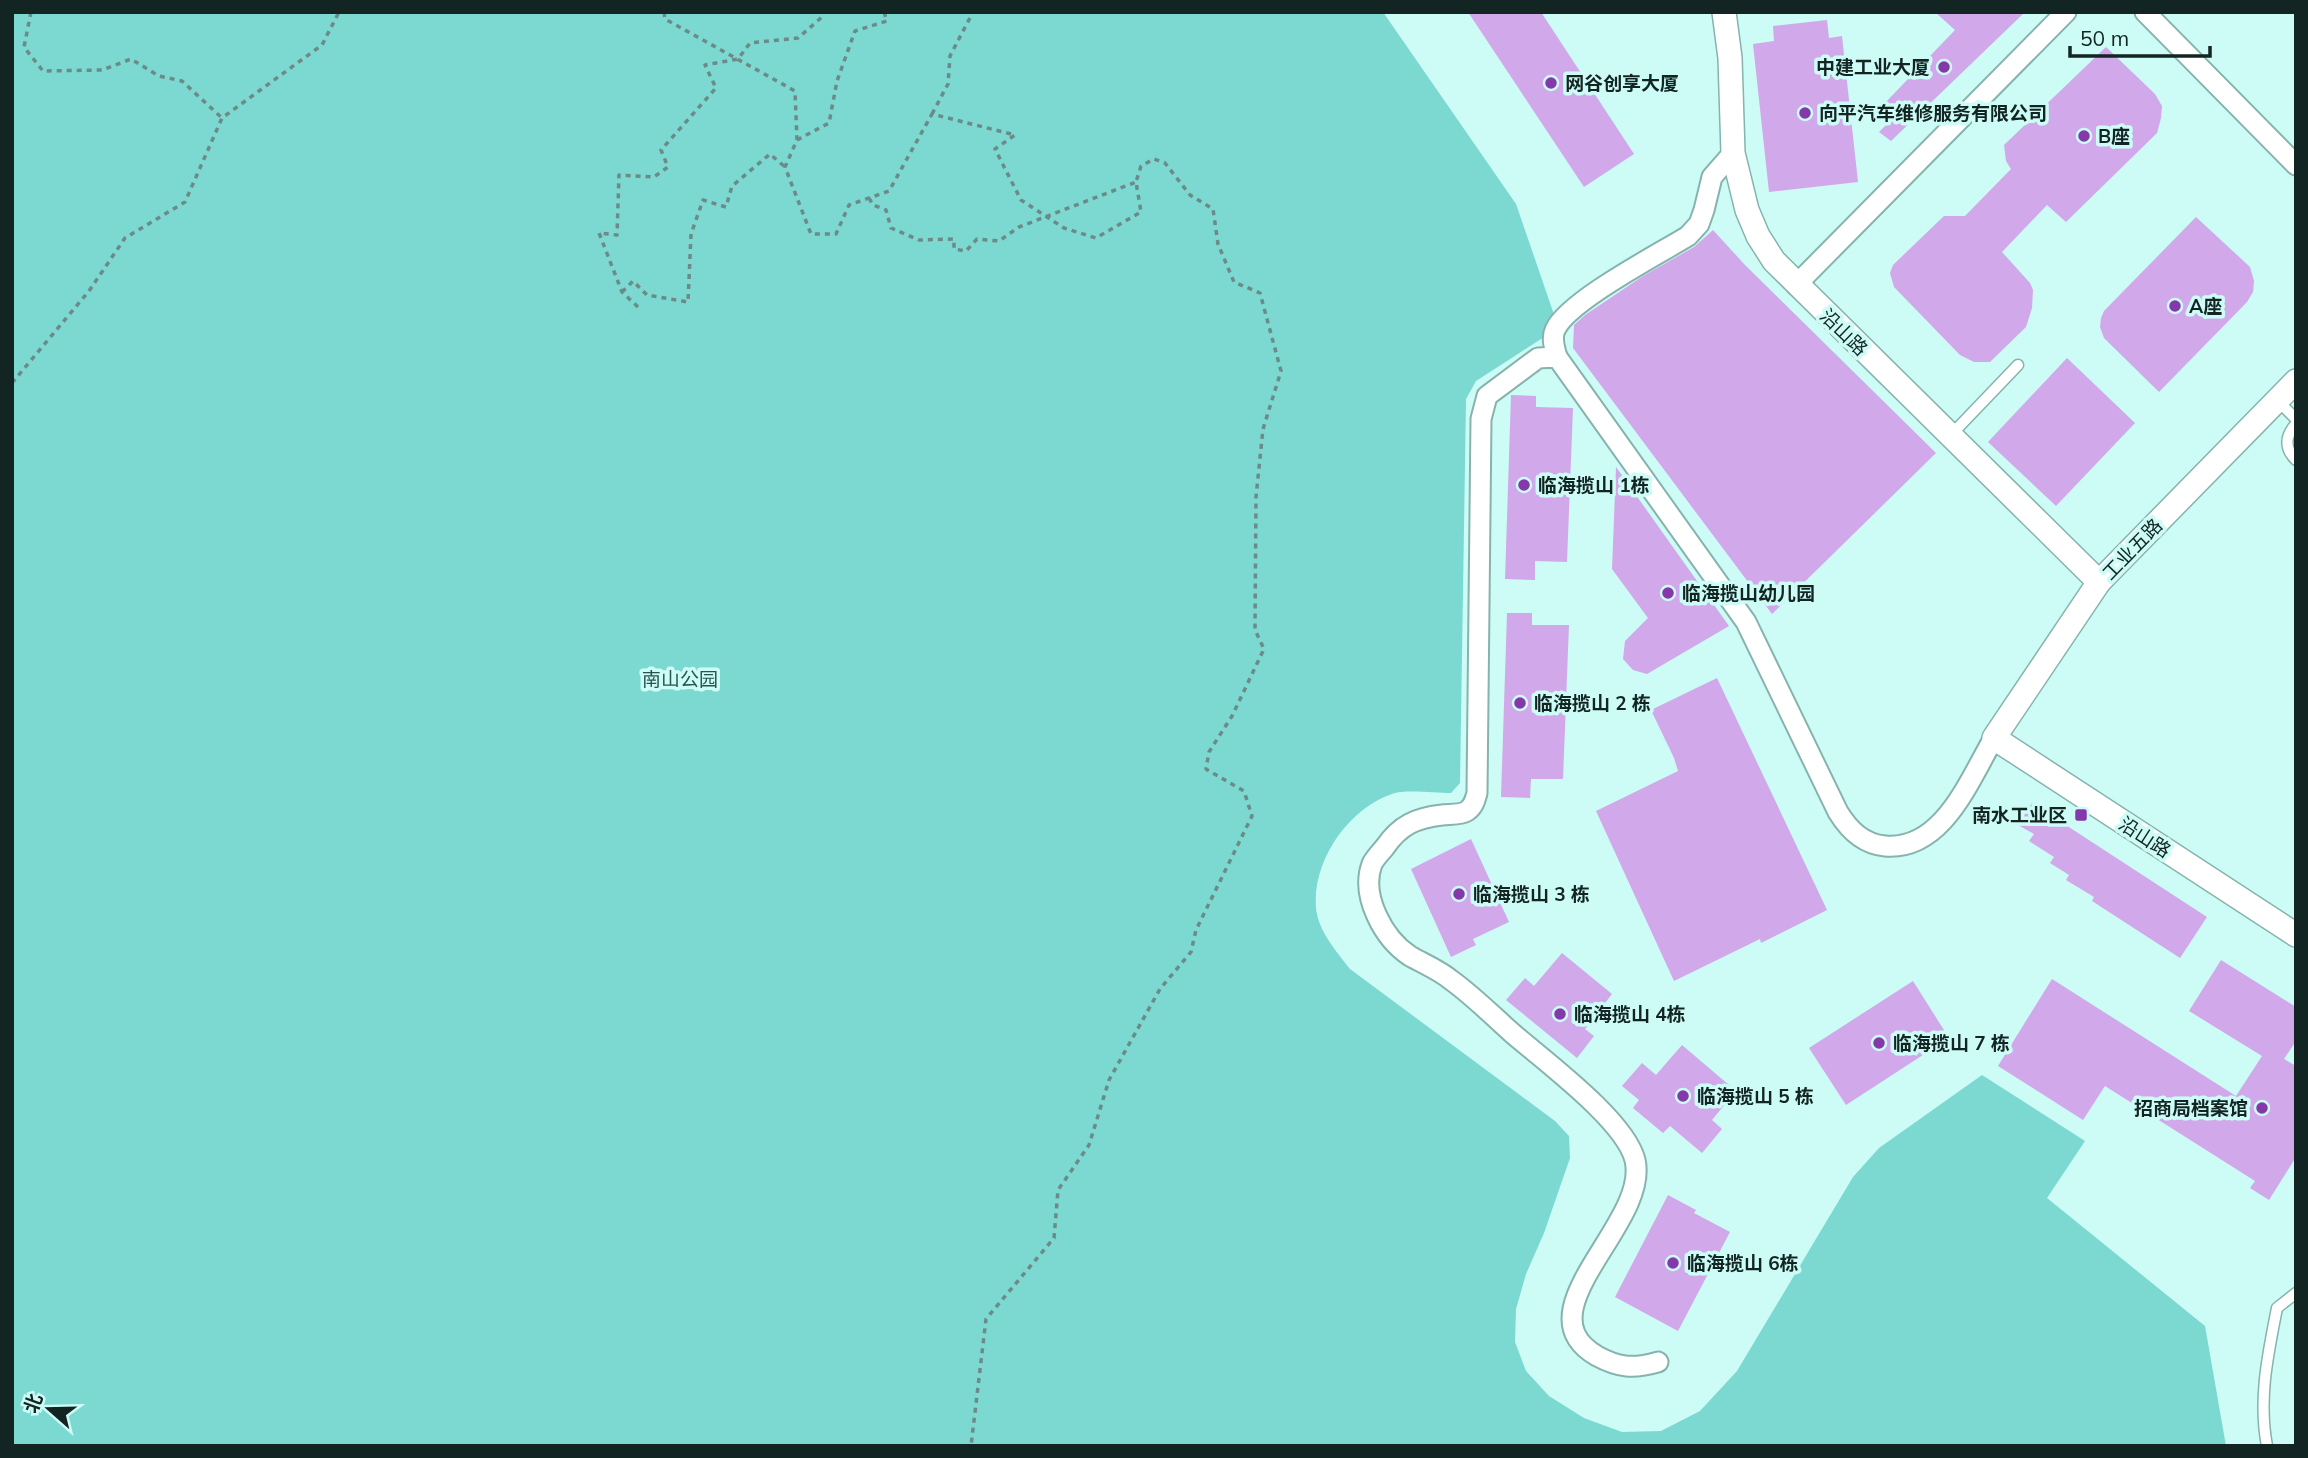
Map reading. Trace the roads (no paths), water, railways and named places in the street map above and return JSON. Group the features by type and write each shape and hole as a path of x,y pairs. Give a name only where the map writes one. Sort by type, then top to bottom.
{"street":[{"name":"沿山路","path":"1724,12 1730,58 1733,153 1747,209 1758,236 1774,261 2099,582"},
{"path":"1796,285 2066,12"},
{"path":"2145,12 2296,164"},
{"path":"1733,153 1712,177 1699,224 1688,236 1570,312 1555,330 1553,344 1557,357 1746,622 1838,812 1848,827 1861,839 1897,847 1917,841 1936,830 1953,808 1994,738"},
{"path":"1557,357 1538,358 1487,396 1482,407 1477,793 1474,804 1465,813 1422,817 1394,834 1372,864 1369,886 1376,912 1393,940 1409,955 1452,980 1602,1112 1628,1145 1635,1160 1636,1181 1631,1200 1578,1291 1571,1309 1572,1325 1591,1352 1605,1360 1623,1367 1640,1367 1658,1362"},
{"name":"工业五路","path":"1994,738 2099,582 2296,381"},
{"name":"沿山路","path":"1994,738 2296,935"}],"lane":[{"path":"1950,436 2018,365"},
{"path":"2277,400 2296,421 2286,441 2289,453 2296,460"},
{"path":"2267,1446 2263,1381 2272,1332 2277,1308 2296,1293"}],"place":[{"name":"中建工业大厦","path":"1944,67"},
{"name":"网谷创享大厦","path":"1551,83"},
{"name":"向平汽车维修服务有限公司","path":"1805,113"},
{"name":"B座","path":"2084,136"},
{"name":"A座","path":"2175,306"},
{"name":"临海揽山 1栋","path":"1524,485"},
{"name":"临海揽山幼儿园","path":"1668,593"},
{"name":"临海揽山 2 栋","path":"1520,703"},
{"name":"南水工业区","path":"2081,815"},
{"name":"临海揽山 3 栋","path":"1459,894"},
{"name":"临海揽山 4栋","path":"1560,1014"},
{"name":"临海揽山 7 栋","path":"1879,1043"},
{"name":"临海揽山 5 栋","path":"1683,1096"},
{"name":"招商局档案馆","path":"2262,1108"},
{"name":"临海揽山 6栋","path":"1673,1263"}],"park label":[{"name":"南山公园","path":"680,679"}]}
